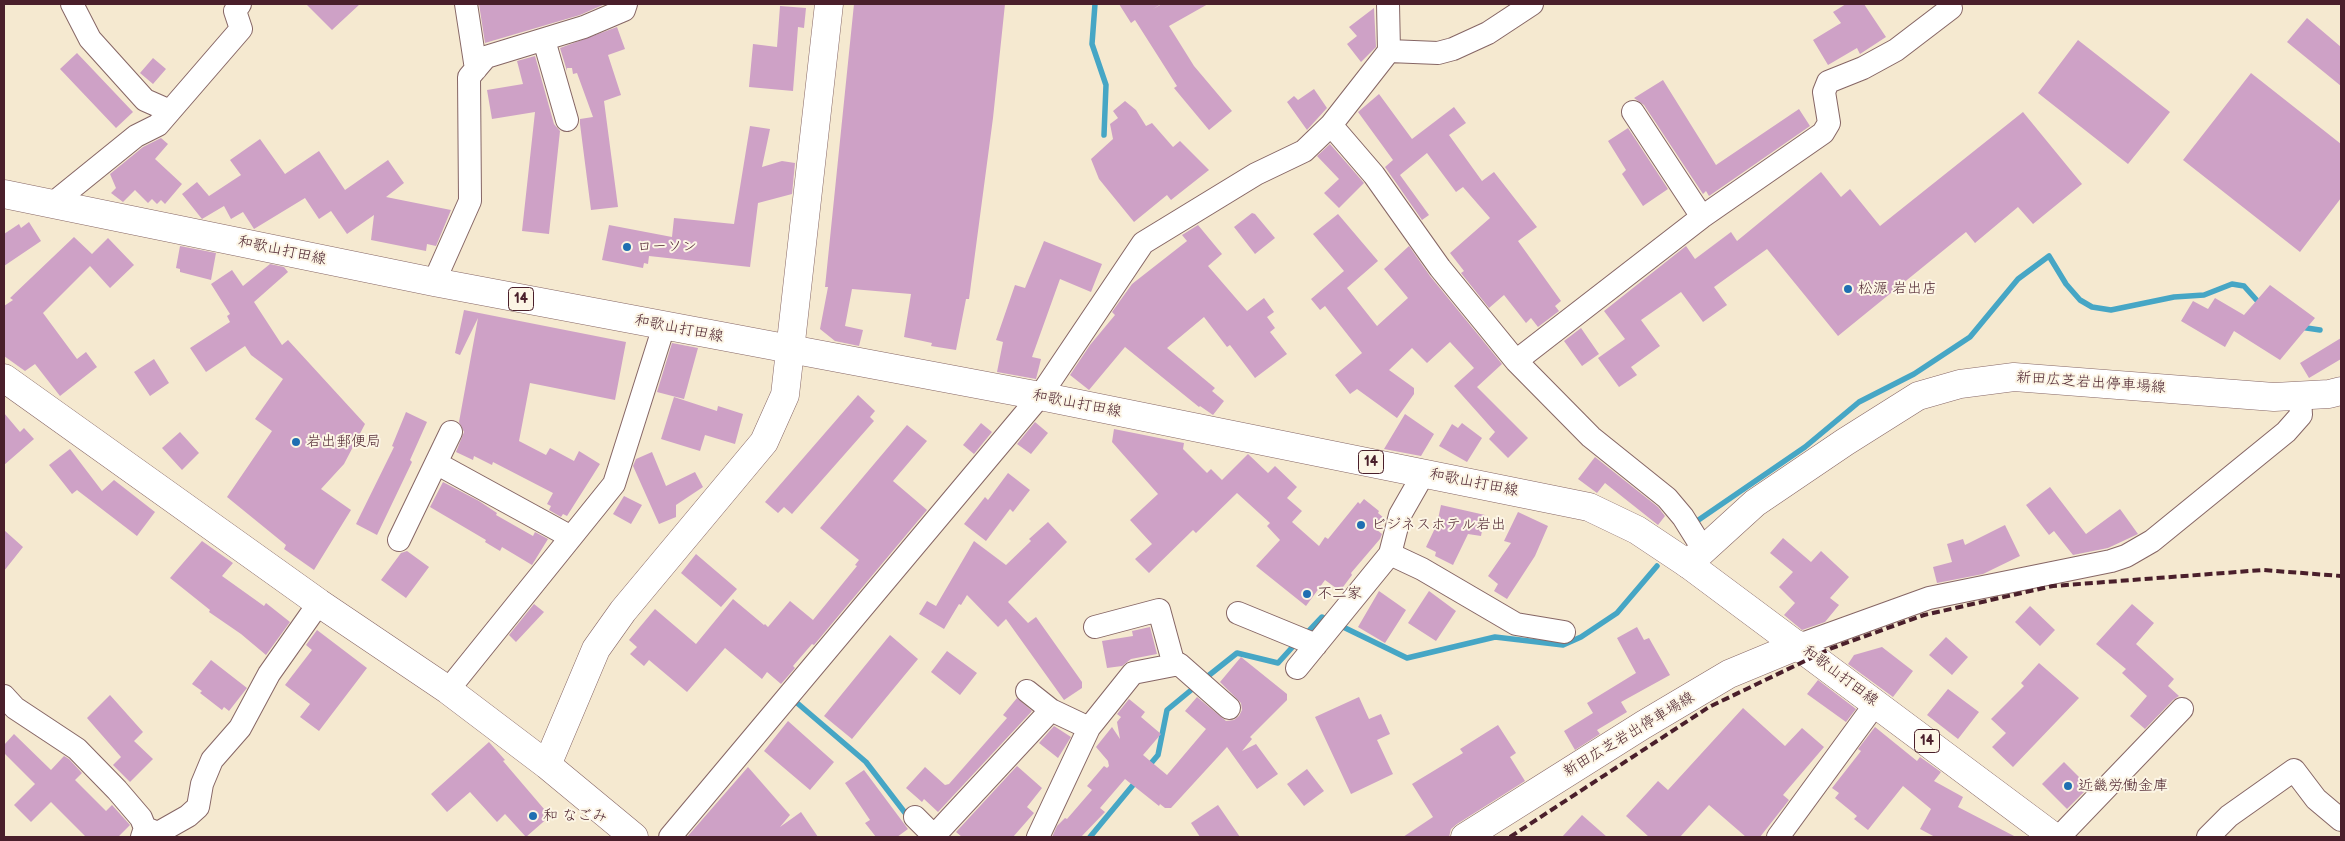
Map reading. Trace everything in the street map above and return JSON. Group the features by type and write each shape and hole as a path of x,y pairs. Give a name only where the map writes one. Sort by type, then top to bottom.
{"main road":[{"path":"547,764 596,649 622,611 764,442 785,395 829,4"},
{"name":"和歌山打田線","path":"4,194 434,282 1040,396 1589,507 1696,556 1799,645 2054,837"},
{"name":"新田広芝岩出停車場線","path":"1696,556 1755,503 1853,436 1918,396 1960,384 2014,377 2274,397 2329,394 2341,391"},
{"path":"4,378 319,603 448,690 547,764 634,837"},
{"name":"新田広芝岩出停車場線","path":"1465,837 1643,725 1729,674 1799,645"}],"street":[{"path":"72,4 90,39 145,100 170,111"},
{"path":"466,4 476,69"},
{"path":"434,282 470,202 469,77 486,57 584,27 624,10 626,4"},
{"path":"670,837 1040,396 1143,243 1256,174 1304,151 1331,125 1389,51 1388,4"},
{"path":"1389,51 1438,53 1453,49 1488,33 1532,4"},
{"path":"52,204 136,136 158,125 241,29 232,6"},
{"path":"1516,362 1702,217 1823,133 1829,123 1824,92 1828,82 1863,68 1896,50 1951,8"},
{"path":"544,40 567,120"},
{"path":"1633,112 1702,217"},
{"path":"1331,125 1374,175 1440,268 1516,362 1591,437 1667,498 1683,517 1696,556"},
{"path":"448,690 614,484 664,326"},
{"path":"1799,645 1929,598 2111,561 2126,556 2152,541 2286,432 2301,415 2300,396"},
{"path":"399,540 451,432"},
{"path":"436,463 571,536"},
{"path":"1297,668 1390,554 1400,515 1424,473"},
{"path":"1390,554 1422,569 1516,624 1564,632"},
{"path":"4,696 16,708 83,755 141,818 143,833 158,833 188,816 198,807 202,784 212,760 240,728 270,674 319,603"},
{"path":"1095,628 1159,610 1174,665"},
{"path":"1238,613 1316,645"},
{"path":"1038,837 1089,728 1133,673 1179,664 1229,708"},
{"path":"1027,692 1051,710 1089,728"},
{"path":"1778,837 1876,703"},
{"path":"923,831 1051,710"},
{"path":"2059,837 2182,710"},
{"path":"2208,837 2229,816 2294,770 2316,799 2341,820"}],"building":[{"path":"306,4 360,4 332,30"},
{"path":"479,4 605,4 580,15 485,43"},
{"path":"854,4 1005,4 993,118 969,299 966,299 956,350 931,346 932,343 904,337 911,294 852,289 845,326 863,330 859,346 835,341 820,329 828,287 825,287"},
{"path":"1119,4 1161,4 1153,9 1162,4 1208,4 1169,26 1194,66 1232,111 1209,130 1174,88 1177,86 1135,20 1131,23"},
{"path":"1846,4 1864,4 1886,37 1860,54 1857,48 1828,65 1813,40 1841,23 1833,12"},
{"path":"780,6 806,8 804,28 798,27 793,91 749,87 753,44 777,47"},
{"path":"1374,8 1376,47 1361,62 1347,44 1357,36 1349,27"},
{"path":"2307,18 2341,47 2341,86 2287,42"},
{"path":"617,27 625,49 608,55 621,95 604,101 618,207 591,210 580,119 593,117 577,73 573,74 572,68 567,68 567,71 560,48"},
{"path":"2078,40 2170,112 2128,164 2038,93"},
{"path":"77,53 133,112 116,128 60,69"},
{"path":"535,56 554,124 560,131 549,234 522,231 535,112 492,119 487,90 523,84 517,61"},
{"path":"153,58 166,69 153,84 140,73"},
{"path":"2251,73 2341,144 2341,198 2300,252 2183,160"},
{"path":"1663,80 1716,165 1799,109 1810,126 1709,196 1706,191 1703,194 1644,105 1634,98"},
{"path":"1314,89 1327,108 1307,130 1287,102 1294,96 1298,100"},
{"path":"1379,94 1412,139 1454,107 1466,123 1449,135 1482,181 1494,172 1537,227 1518,241 1561,301 1555,306 1559,311 1538,327 1531,318 1526,323 1504,295 1489,308 1461,273 1464,271 1450,253 1490,218 1463,187 1456,192 1427,153 1400,175 1429,215 1422,220 1385,167 1393,160 1358,112"},
{"path":"1125,101 1136,110 1146,126 1152,123 1173,147 1180,141 1209,170 1171,200 1167,195 1134,222 1099,179 1091,159 1113,139 1110,124 1118,118 1113,111"},
{"path":"2023,112 2082,184 2033,224 2018,207 1975,243 1966,232 1838,336 1767,249 1714,287 1727,305 1703,322 1681,292 1641,320 1660,346 1631,367 1637,375 1619,387 1598,358 1625,339 1604,311 1686,246 1695,259 1731,232 1737,241 1821,172 1841,197 1850,189 1880,226"},
{"path":"750,126 770,129 762,167 782,161 795,163 792,194 758,203 750,267 649,256 648,264 644,263 643,268 602,260 609,225 672,237 674,218 734,224"},
{"path":"1628,128 1668,189 1643,206 1622,174 1626,170 1608,141"},
{"path":"161,138 168,144 155,159 182,184 165,204 161,200 157,204 152,199 148,203 135,190 123,202 111,193 116,188 110,174 143,147"},
{"path":"260,139 285,174 319,151 345,190 388,160 404,183 386,197 451,210 436,246 427,244 426,251 371,240 374,215 347,234 331,211 319,219 305,198 254,229 243,212 231,219 224,206 202,219 182,194 197,182 209,196 241,175 230,160"},
{"path":"1330,144 1364,183 1339,208 1324,193 1339,179 1317,156"},
{"path":"1252,213 1255,214 1275,238 1255,254 1234,227"},
{"path":"1338,214 1378,261 1347,288 1377,326 1408,298 1384,269 1409,246 1430,276 1502,364 1477,387 1528,438 1508,458 1489,439 1495,432 1454,386 1474,368 1450,342 1427,363 1412,348 1389,370 1414,388 1414,394 1397,418 1357,389 1350,394 1335,375 1362,353 1325,306 1320,310 1311,299 1344,271 1313,234"},
{"path":"29,222 41,241 4,266 4,234 19,224 21,228"},
{"path":"1198,225 1222,254 1208,266 1247,311 1264,298 1274,312 1267,317 1275,328 1270,332 1287,354 1255,378 1230,345 1227,347 1204,317 1167,348 1215,388 1212,391 1224,401 1213,415 1199,407 1125,347 1089,390 1070,375 1090,345 1115,315 1112,312 1132,284 1187,241 1182,235"},
{"path":"74,237 92,254 108,238 134,265 110,288 90,266 43,313 77,359 86,352 97,367 60,396 35,364 25,371 4,356 4,306 13,300 10,298"},
{"path":"1044,241 1102,264 1091,292 1060,279 1032,357 1041,359 1036,379 997,372 1003,342 996,340 1015,285 1025,288"},
{"path":"180,246 216,253 211,280 180,272 180,269 176,268"},
{"path":"270,264 284,267 288,272 254,302 282,345 288,340 365,424 344,464 321,489 351,510 314,570 284,549 286,545 227,497 272,431 255,419 283,379 251,355 245,346 206,372 190,348 230,322 227,316 230,314 211,284 232,270 243,286"},
{"path":"2270,285 2315,318 2280,360 2234,331 2225,347 2181,321 2193,301 2208,309 2215,298 2244,315"},
{"path":"464,310 626,342 615,400 530,383 519,441 546,455 550,448 574,461 579,451 600,464 567,516 563,514 561,517 549,510 551,506 547,504 553,493 493,462 492,465 474,456 473,460 456,452 464,432 459,422 478,318 460,355 455,353"},
{"path":"1581,328 1599,354 1582,366 1564,341"},
{"path":"2341,338 2341,359 2309,378 2300,363"},
{"path":"672,343 698,348 684,399 657,392"},
{"path":"154,359 169,383 150,396 134,372"},
{"path":"858,395 875,411 870,417 874,421 792,514 784,507 778,513 765,502"},
{"path":"674,397 717,411 718,406 743,414 735,444 705,435 700,451 661,439"},
{"path":"406,412 427,422 410,460 412,462 377,535 356,524 394,447 392,446"},
{"path":"4,413 20,432 24,428 34,439 4,465"},
{"path":"1405,414 1434,434 1421,456 1384,449"},
{"path":"1035,422 1048,433 1031,454 1017,444"},
{"path":"981,423 992,432 974,454 963,445"},
{"path":"1462,423 1482,438 1467,462 1439,446 1452,424 1458,428"},
{"path":"907,425 927,441 893,481 927,510 814,645 812,644 793,666 795,668 781,684 767,672 762,679 725,648 687,692 649,660 644,666 630,654 637,647 629,640 655,609 696,644 733,599 768,627 790,601 813,620 857,566 855,565 859,560 820,528"},
{"path":"1114,429 1184,443 1183,449 1207,473 1211,469 1222,480 1248,454 1268,473 1275,466 1297,487 1287,498 1302,511 1292,522 1319,546 1325,537 1328,539 1358,502 1360,504 1364,499 1379,511 1378,513 1385,519 1377,530 1382,534 1380,539 1351,573 1352,575 1340,591 1325,580 1306,606 1256,566 1280,540 1267,526 1270,523 1237,493 1196,533 1193,530 1149,573 1135,559 1152,544 1130,520 1158,494 1112,442"},
{"path":"180,432 199,453 182,470 162,448"},
{"path":"70,449 102,491 114,480 155,512 137,536 77,490 72,494 49,465"},
{"path":"652,452 666,486 695,472 703,487 676,505 676,517 659,524 633,466 636,459"},
{"path":"1595,457 1658,507 1665,516 1658,525 1605,483 1597,493 1578,479"},
{"path":"1008,473 1030,490 1013,512 1010,509 986,541 964,524 985,497 988,500"},
{"path":"443,482 479,501 497,513 496,515 533,536 535,532 548,539 532,565 502,547 500,551 485,542 486,540 430,507"},
{"path":"2050,487 2086,534 2120,509 2138,534 2108,548 2073,555 2054,531 2049,535 2026,505"},
{"path":"624,496 642,505 631,524 613,514"},
{"path":"1441,505 1485,515 1481,536 1468,534 1453,565 1435,556 1436,552 1426,547 1437,524"},
{"path":"1518,512 1548,526 1535,556 1507,599 1494,591 1498,584 1488,576 1511,543 1504,541"},
{"path":"1048,522 1067,542 1008,602 1028,623 1036,617 1082,682 1082,688 1064,700 1006,619 998,627 967,595 961,605 959,604 944,629 919,614 927,601 936,606 974,541 1006,565 1031,541 1029,539"},
{"path":"2005,525 2020,556 1983,574 1937,583 1933,567 1952,562 1947,544 1963,539 1965,545"},
{"path":"4,530 23,547 4,571"},
{"path":"1783,538 1811,562 1821,551 1849,577 1830,598 1839,605 1825,622 1802,630 1784,615 1795,603 1779,587 1793,572 1770,553"},
{"path":"202,541 233,563 222,576 264,606 266,603 290,622 266,655 241,634 209,612 210,610 170,578"},
{"path":"407,551 429,567 406,598 381,580 401,553"},
{"path":"696,554 737,589 721,607 681,573"},
{"path":"1379,591 1406,610 1385,643 1358,627"},
{"path":"1429,591 1456,611 1436,641 1408,623"},
{"path":"534,604 544,612 516,642 509,635"},
{"path":"2132,604 2154,623 2136,644 2174,679 2168,686 2179,696 2145,729 2130,716 2147,696 2122,673 2126,669 2096,644"},
{"path":"2030,606 2055,630 2040,646 2015,622"},
{"path":"1150,627 1157,654 1131,659 1122,666 1107,668 1102,641 1133,636 1132,631"},
{"path":"1637,627 1644,640 1649,638 1670,675 1621,702 1627,712 1597,730 1600,734 1575,750 1564,731 1593,713 1587,703 1636,673 1617,638"},
{"path":"317,630 367,668 319,731 300,717 310,704 285,685 312,650 306,645"},
{"path":"890,635 918,659 852,739 824,716"},
{"path":"1946,637 1968,657 1952,675 1929,655"},
{"path":"1882,647 1913,671 1893,697 1848,664 1854,655"},
{"path":"947,651 977,673 960,695 931,672"},
{"path":"1241,657 1287,694 1287,700 1250,737 1252,739 1242,751 1256,744 1278,774 1257,789 1227,747 1171,808 1165,808 1160,804 1159,806 1125,779 1100,808 1105,812 1081,837 1052,837 1057,826 1065,818 1067,819 1092,790 1087,786 1104,766 1107,768 1109,766 1108,761 1096,747 1112,727 1120,739 1117,722 1121,717 1117,714 1129,699 1145,712 1141,717 1161,734 1143,755 1167,775 1206,729 1185,711 1197,697 1226,721 1234,720 1239,716 1242,710 1241,703 1220,682"},
{"path":"211,660 247,688 229,711 224,707 222,710 200,693 202,691 192,684"},
{"path":"2039,663 2079,698 2013,767 1992,747 2006,733 1991,719 2024,686 2021,683"},
{"path":"1818,680 1856,709 1846,722 1807,694"},
{"path":"1948,689 1979,712 1958,739 1927,715"},
{"path":"110,695 143,732 134,741 153,759 130,782 113,765 121,757 87,718"},
{"path":"1359,697 1369,719 1381,714 1390,734 1377,740 1393,774 1351,794 1315,717"},
{"path":"1017,698 1032,711 938,812 924,799 922,802 906,788 925,767 945,785 949,784 1007,718 1003,715"},
{"path":"1743,708 1785,746 1802,728 1824,747 1783,795 1789,800 1760,837 1746,837 1709,805 1680,837 1649,837 1626,816 1658,781 1668,790"},
{"path":"788,721 834,762 810,790 764,751"},
{"path":"1498,725 1516,753 1510,757 1525,781 1457,824 1451,829 1449,837 1403,837 1433,817 1412,784 1463,753 1460,749"},
{"path":"1054,726 1071,737 1058,758 1039,743"},
{"path":"1875,727 1917,761 1920,757 1941,772 1934,781 1963,797 1958,807 2016,837 1935,837 1920,829 1931,809 1903,786 1868,830 1854,819 1857,816 1835,798 1839,793 1832,788 1861,751 1858,749"},
{"path":"14,734 51,770 64,756 69,759 82,773 75,780 106,811 112,805 130,825 118,837 86,837 51,802 31,822 14,805 35,784 4,753 4,745"},
{"path":"489,742 550,816 526,837 505,814 497,822 470,792 447,812 431,794"},
{"path":"2064,762 2089,787 2067,809 2042,784"},
{"path":"1017,766 1042,788 1027,807 1034,813 1013,837 962,837 956,832"},
{"path":"748,767 790,815 780,827 801,812 818,837 687,837"},
{"path":"1307,769 1324,791 1304,806 1287,784"},
{"path":"864,770 908,829 897,837 876,837 865,823 870,820 845,783"},
{"path":"1218,805 1240,837 1200,837 1191,823"},
{"path":"1582,815 1607,837 1562,837"}],"waterway":[{"path":"1095,4 1092,44 1106,85 1104,135"},
{"path":"1697,521 1805,447 1859,402 1914,374 1970,337 2018,279 2049,256 2066,284 2080,300 2092,307 2111,310 2174,297 2204,295 2232,284 2244,286 2261,305"},
{"path":"2300,327 2320,330"},
{"path":"1339,625 1407,658 1495,637 1563,645 1581,637 1617,613 1657,566"},
{"path":"1306,634 1322,617 1329,620"},
{"path":"1203,680 1237,653 1278,663 1297,642"},
{"path":"1147,768 1158,755 1167,710 1196,686"},
{"path":"796,702 866,762 909,818"},
{"path":"1090,837 1138,779"}],"railway":[{"path":"1510,837 1709,707 1832,648 1924,615 2053,586 2263,570 2341,576"}],"place":[{"name":"ローソン","path":"627,247"},
{"name":"松源 岩出店","path":"1848,289"},
{"name":"岩出郵便局","path":"296,442"},
{"name":"ビジネスホテル岩出","path":"1361,525"},
{"name":"不二家","path":"1307,594"},
{"name":"近畿労働金庫","path":"2068,786"},
{"name":"和 なごみ","path":"533,816"}]}
